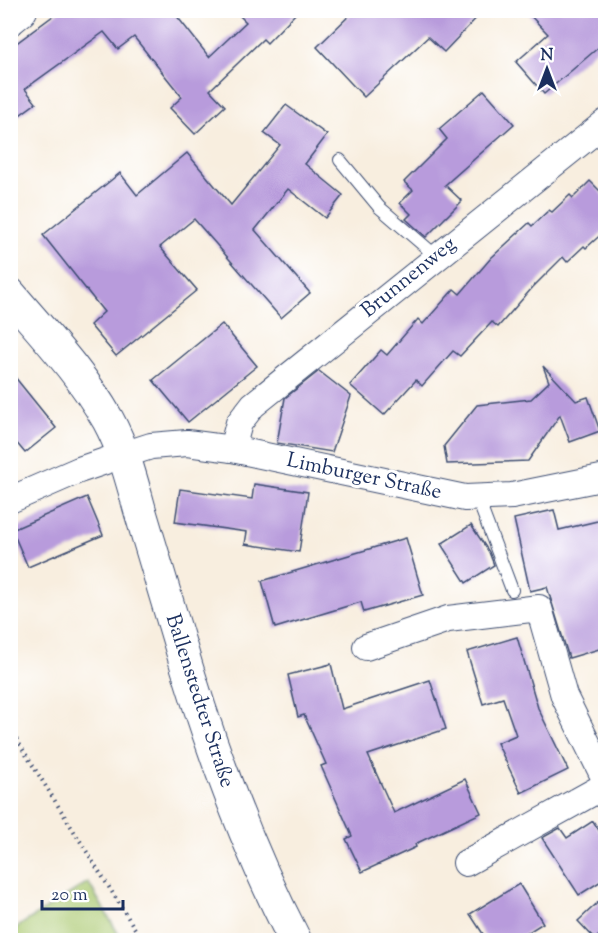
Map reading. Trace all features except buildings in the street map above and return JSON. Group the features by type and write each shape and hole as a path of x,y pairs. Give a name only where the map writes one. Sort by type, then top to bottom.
{"street":[{"path":"10,19 21,10"},
{"name":"Brunnenweg","path":"232,449 239,423 253,405 606,122"},
{"path":"10,294 81,379 108,420 123,455"},
{"name":"Limburger Straße","path":"10,500 79,470 123,455 151,446 187,443 232,449 465,498 512,496 606,477"},
{"name":"Ballenstedter Straße","path":"123,455 186,666 218,763 243,826 295,940"},
{"path":"366,647 448,620 539,608 564,696 606,783 466,863"}],"lane":[{"path":"340,160 379,207 436,256"},
{"path":"477,497 512,590"}],"path":[{"path":"10,729 142,940"}],"green space":[{"path":"88,882 122,940 11,940 11,931"}]}
